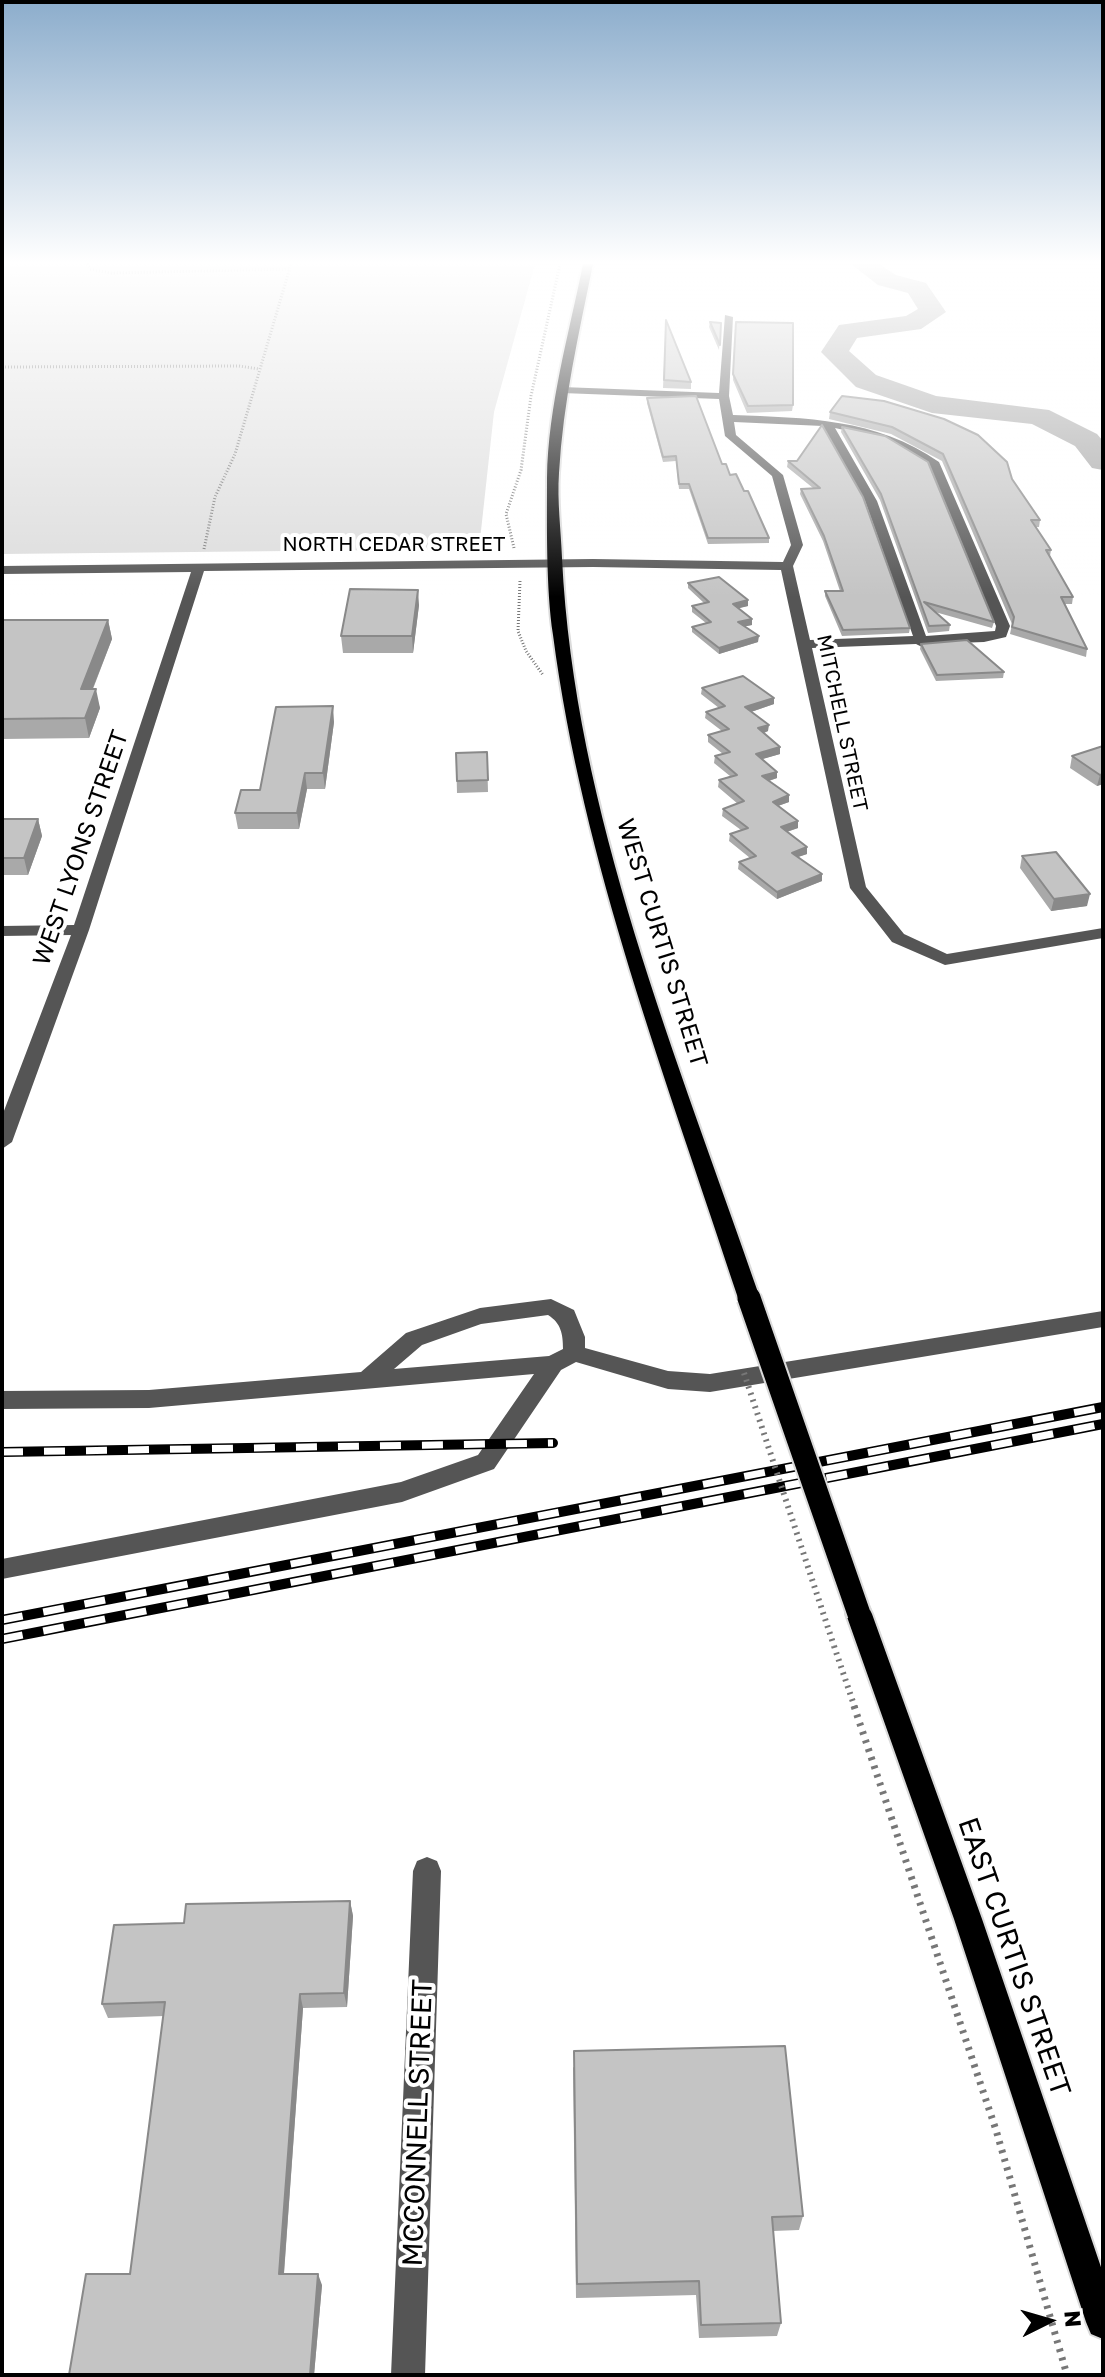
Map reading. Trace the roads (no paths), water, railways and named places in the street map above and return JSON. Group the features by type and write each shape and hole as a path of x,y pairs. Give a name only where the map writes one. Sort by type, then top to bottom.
{"main road":[{"name":"WEST CURTIS STREET","path":"565,375 553,476 559,633 590,802 619,909 859,1614"},
{"name":"EAST CURTIS STREET","path":"859,1614 1029,2097 1103,2322"}],"street":[{"path":"725,375 724,396 731,436 777,475 797,545 787,566"},
{"path":"562,390 724,396"},
{"path":"728,418 826,423 887,436 913,446 935,464 1003,626 1001,634 984,638 922,643 804,644"},
{"path":"826,423 842,445 876,510 922,643"},
{"name":"NORTH CEDAR STREET","path":"2,570 558,563 787,566"},
{"name":"WEST LYONS STREET","path":"2,1142 81,930 199,566"},
{"name":"MITCHELL STREET","path":"787,566 858,888 898,938 945,960 1103,933"},
{"path":"2,931 81,930"},
{"path":"2,1569 402,1492 486,1462 563,1359 574,1337 566,1316 551,1307 480,1316 414,1339 368,1379"},
{"path":"2,1400 149,1399 563,1359 668,1380 710,1383 1103,1319"},
{"name":"MCCONNELL STREET","path":"408,2375 427,1871"}],"waterway":[{"path":"860,375 866,381 932,404 1039,416 1086,440 1103,461"}],"railway":[{"path":"2,1620 1103,1407"},
{"path":"2,1639 1103,1424"},
{"path":"2,1452 553,1443"}]}
